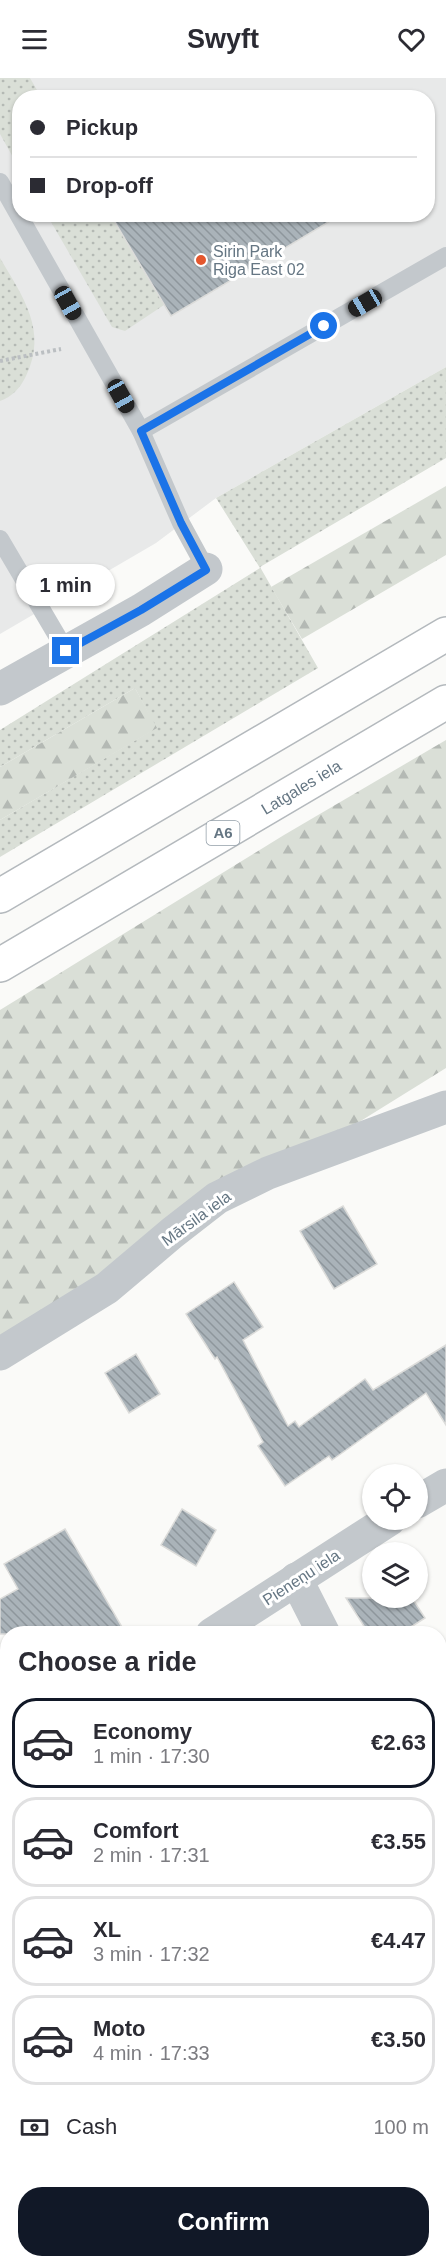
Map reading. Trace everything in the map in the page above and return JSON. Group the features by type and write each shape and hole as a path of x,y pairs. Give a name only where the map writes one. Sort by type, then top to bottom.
{"highway":[{"path":"0,896 446,634"},
{"name":"Latgales iela","path":"0,964 446,702"}],"street":[{"path":"0,689 141,610 206,570"},
{"name":"Mārsila iela","path":"0,1354 107,1288 217,1198 268,1173 446,1107"},
{"path":"428,1496 446,1485"},
{"name":"Pieneņu iela","path":"225,1626 373,1530"},
{"path":"296,1579 320,1626"}],"lane":[{"path":"0,182 12,203"},
{"path":"23,222 141,431 181,523 206,570"},
{"path":"141,431 446,256"},
{"path":"0,539 66,651"}],"path":[{"path":"0,361 91,343"}],"shaded area":[{"path":"0,78 446,78 446,367 216,498 156,543 0,634"}],"green space":[{"path":"0,78 30,78 37,90 12,90 12,155 0,134"},
{"path":"51,222 114,222 164,305 125,331 112,327"},
{"path":"0,258 30,315 34,329 34,344 32,360 24,380 19,388 0,401"},
{"path":"446,367 446,458 260,567 318,668 0,857 0,820 156,728 135,688 0,767 0,730 260,568 216,498"},
{"path":"446,486 446,555 302,639 271,587"},
{"path":"135,688 157,728 0,820 0,767"},
{"path":"446,740 446,1068 0,1345 0,1010 284,835"}],"building":[{"name":"Sirin Park Riga East 02","path":"115,222 329,222 171,316"},
{"path":"343,1206 377,1264 334,1289 300,1231"},
{"path":"234,1282 263,1327 243,1340 288,1426 295,1421 299,1427 365,1379 373,1390 446,1345 446,1425 426,1393 332,1460 329,1456 285,1486 258,1446 263,1442 217,1357 215,1359 186,1314"},
{"path":"136,1354 160,1394 129,1413 105,1373"},
{"path":"182,1509 216,1530 196,1566 161,1545"},
{"path":"65,1529 121,1626 0,1626 0,1599 18,1589 4,1564"},
{"path":"346,1598 362,1598 362,1608 418,1608 425,1618 412,1626 364,1626"}],"place":[{"name":"Sirin Park Riga East 02","path":"201,260"}],"route":[{"path":"66,651 141,610 206,570 181,523 141,431 324,326"}]}
